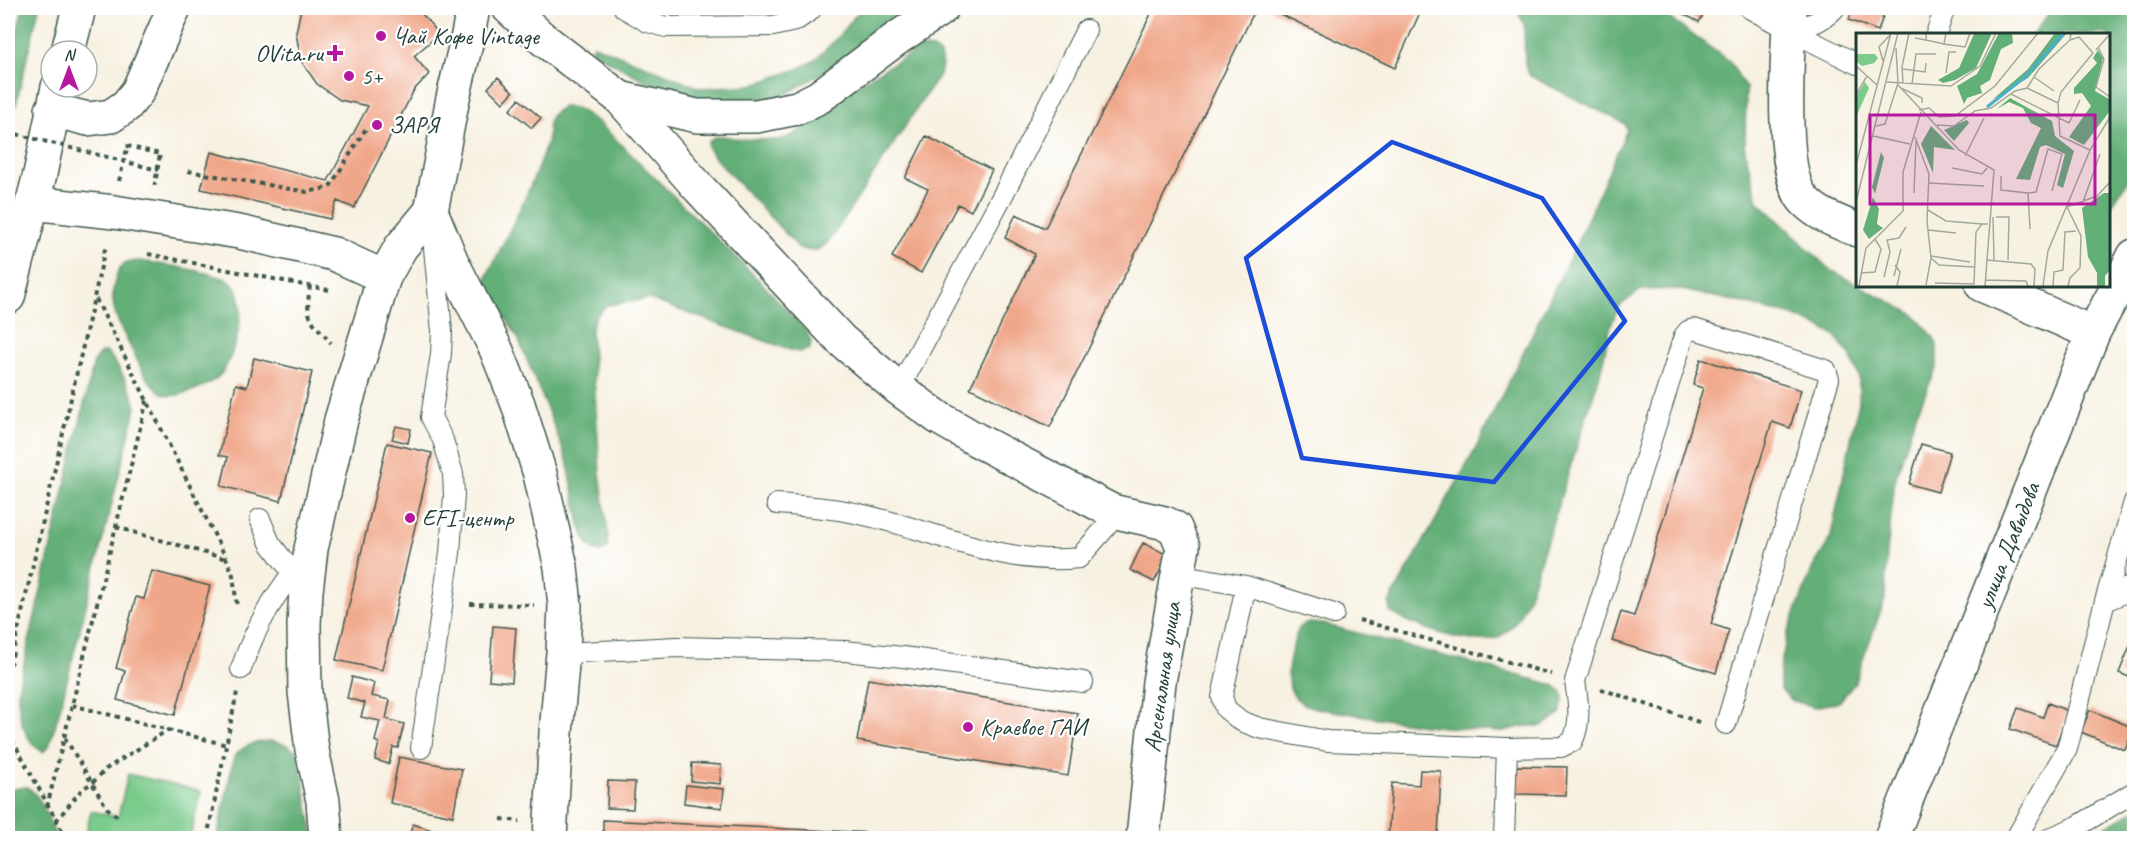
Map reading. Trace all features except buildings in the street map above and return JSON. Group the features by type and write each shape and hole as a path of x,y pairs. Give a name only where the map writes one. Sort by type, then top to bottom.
{"main road":[{"path":"71,39 79,8"},
{"path":"8,297 55,99 88,119 111,116 126,106 138,91 174,8"},
{"path":"326,838 323,801 312,750 305,692 305,613 302,561 381,288 401,247 431,211 473,8"},
{"path":"509,8 543,39 620,98 699,188 841,340 899,389 939,418 977,440 1112,511"},
{"path":"620,98 698,116 756,116 797,108 837,85 896,39 942,8"},
{"path":"1789,19 1788,132 1792,174 1803,200 1822,215 1856,230"},
{"path":"32,203 114,212 239,232 334,254 381,288"},
{"path":"431,211 456,270 496,349 518,404 540,474 561,567 565,606 550,838"},
{"name":"улица Давыдова","path":"1891,838 2093,333 2134,256"},
{"path":"1984,286 2093,333"},
{"name":"Арсенальная улица","path":"1112,511 1165,523 1175,528 1183,547 1159,682 1143,838"}],"lane":[{"path":"624,8 648,22 666,27 773,26 795,21 812,8"},
{"path":"1749,8 1808,26 1822,20 1835,8"},
{"path":"1936,33 1945,8"},
{"path":"1789,19 1856,63"},
{"path":"899,389 1005,191 1086,30"},
{"path":"421,748 450,553 454,495 453,474 449,460 443,440 431,417 441,354 442,331 431,211"},
{"path":"1246,586 1222,697 1226,709 1241,721 1259,728 1328,741 1507,748 1561,747 1572,742 1578,717 1575,681 1684,336 1688,331 1694,329 1826,370 1829,379 1726,724"},
{"path":"2016,838 2067,749 2105,601 2134,502"},
{"path":"777,504 850,511 982,550 1030,558 1061,560 1079,558 1107,526 1112,511"},
{"path":"241,669 251,638 282,584 302,561 270,543 260,519"},
{"path":"1177,573 1246,586 1334,614"},
{"path":"2105,601 2121,594 2134,582"},
{"path":"563,653 675,647 845,651 1083,682"},
{"path":"1504,838 1507,748"},
{"path":"2050,838 2078,826 2134,792"}],"path":[{"path":"188,171 307,192 322,189 331,184 367,127"},
{"path":"8,132 158,170"},
{"path":"127,146 160,154 155,184"},
{"path":"8,674 114,212"},
{"path":"106,245 117,247"},
{"path":"140,252 310,286 381,288"},
{"path":"307,309 310,286"},
{"path":"95,298 227,560 233,575 237,611"},
{"path":"47,807 147,400"},
{"path":"116,527 227,560"},
{"path":"442,603 565,606"},
{"path":"1334,614 1520,665"},
{"path":"207,838 241,669"},
{"path":"1575,681 1710,726 1726,724"},
{"path":"72,705 226,745"},
{"path":"56,821 83,788 91,784 106,769 168,730"},
{"path":"8,732 66,838"},
{"path":"64,737 106,808 118,817"}],"highlighted area":[{"path":"1392,142 1542,198 1625,321 1494,482 1302,458 1246,258"}],"green space":[{"path":"23,8 39,8 8,138 8,63"},
{"path":"862,8 912,8 828,70 777,99 701,104 653,85 594,53 591,48 594,45 700,88 752,85 814,61"},
{"path":"1516,8 1655,8 1729,61 1746,88 1745,151 1758,201 1829,269 1856,283 1856,286 1861,286 1915,315 1933,336 1937,345 1937,367 1915,417 1895,481 1887,552 1885,599 1854,684 1839,702 1814,707 1791,700 1780,688 1780,668 1788,632 1813,567 1830,540 1859,402 1859,377 1850,355 1835,336 1822,328 1793,316 1677,289 1641,290 1618,307 1610,329 1600,374 1530,593 1512,626 1502,635 1478,640 1429,630 1390,612 1389,603 1475,450 1575,247 1627,130 1624,123 1530,76 1525,65 1524,24"},
{"path":"2053,8 2134,8 2134,172 2109,209 2109,33 2034,33"},
{"path":"920,48 933,49 940,55 942,66 939,75 834,234 820,249 799,248 708,148 708,143 714,137 779,140 791,136 820,118 849,89"},
{"path":"563,107 576,108 598,122 760,281 805,330 811,341 810,349 801,352 793,351 649,299 607,305 596,316 591,329 600,472 608,534 607,548 601,552 594,550 587,543 581,529 567,460 548,411 518,338 486,284 486,278 519,211 541,159 547,142 550,119 556,111"},
{"path":"140,261 213,275 229,281 236,289 241,312 236,341 221,374 209,384 183,394 168,395 153,385 141,368 119,323 113,296 113,287 121,267 126,263"},
{"path":"105,352 124,377 136,408 58,716 49,746 43,752 36,747 25,732 20,716 18,689 94,361"},
{"path":"1307,623 1323,624 1554,685 1564,697 1560,714 1542,726 1526,726 1498,732 1424,725 1306,705 1294,696 1290,687 1288,667 1299,627"},
{"path":"272,741 287,745 298,753 314,838 217,838 234,757 251,744"},
{"path":"128,774 201,791 190,838 85,838 91,811 118,817"},
{"path":"26,787 37,796 57,838 8,838 8,794 12,789"},
{"path":"2134,810 2134,838 2080,838 2093,834"}],"place":[{"name":"Чай Кофе Vintage","path":"381,36"},
{"name":"OVita.ru","path":"335,53"},
{"name":"5+","path":"349,76"},
{"name":"ЗАРЯ","path":"377,125"},
{"name":"EFI-центр","path":"410,518"},
{"name":"Краевое ГАИ","path":"968,727"}]}
